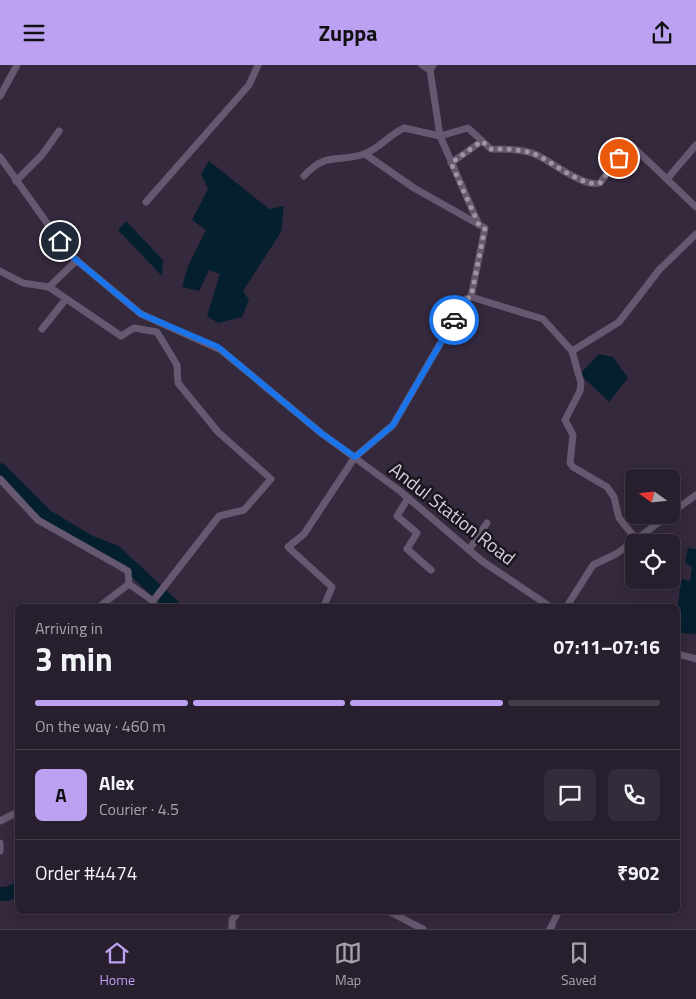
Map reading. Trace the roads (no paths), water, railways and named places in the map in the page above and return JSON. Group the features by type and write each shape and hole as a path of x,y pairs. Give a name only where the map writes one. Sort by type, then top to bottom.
{"street":[{"path":"0,96 17,65"},
{"path":"146,201 249,85 258,65"},
{"path":"422,65 432,67 440,136 479,225"},
{"path":"304,176 314,164 365,153 404,129 440,136 468,128 491,149 513,149 536,155 575,177 596,184 600,183 628,145 631,145 696,207"},
{"path":"16,181 42,155 59,131"},
{"path":"451,163 482,141"},
{"path":"667,179 696,145"},
{"path":"365,153 414,188 485,228 485,237 471,297"},
{"name":"Andul Station Road","path":"0,157 69,254 141,314 221,350 321,433 408,498 468,550 547,604"},
{"path":"572,351 619,322 659,270 696,234"},
{"path":"49,287 77,260"},
{"path":"0,271 23,283 49,287 121,336 134,328 157,332 177,365 178,383 218,432 271,479 244,509 219,516 170,579 155,603 129,584 128,571 38,520 0,479"},
{"path":"325,604 332,587 288,547 304,534 355,457 393,425 466,299 471,297 543,319 572,351 581,383 580,391 565,419 573,435 570,463 607,487 614,497 619,518 632,534"},
{"path":"42,329 66,299"},
{"path":"680,507 696,495"},
{"path":"408,498 397,516 417,533 408,549 431,570"},
{"path":"468,550 487,523"},
{"path":"643,534 656,524"},
{"path":"568,604 592,565 616,554 625,547"},
{"path":"103,604 129,584"},
{"path":"680,655 696,659"},
{"path":"0,821 15,814"},
{"path":"0,843 0,851"},
{"path":"232,929 232,919 236,914"},
{"path":"394,914 423,929"},
{"path":"550,929 558,914"}],"water":[{"path":"209,161 269,209 284,206 281,232 243,291 249,300 242,317 218,323 207,316 220,274 209,270 199,291 182,287 188,266 206,230 192,220 208,189 201,174"},
{"path":"126,221 163,260 162,276 118,230"},
{"path":"599,354 613,357 628,378 609,402 580,374"},
{"path":"688,548 696,549 696,634 680,633 679,593 682,579 690,581 692,567 685,562"}],"waterway":[{"path":"0,470 46,516 89,542 115,552 171,604"},
{"path":"0,894 7,894 15,890"}]}
